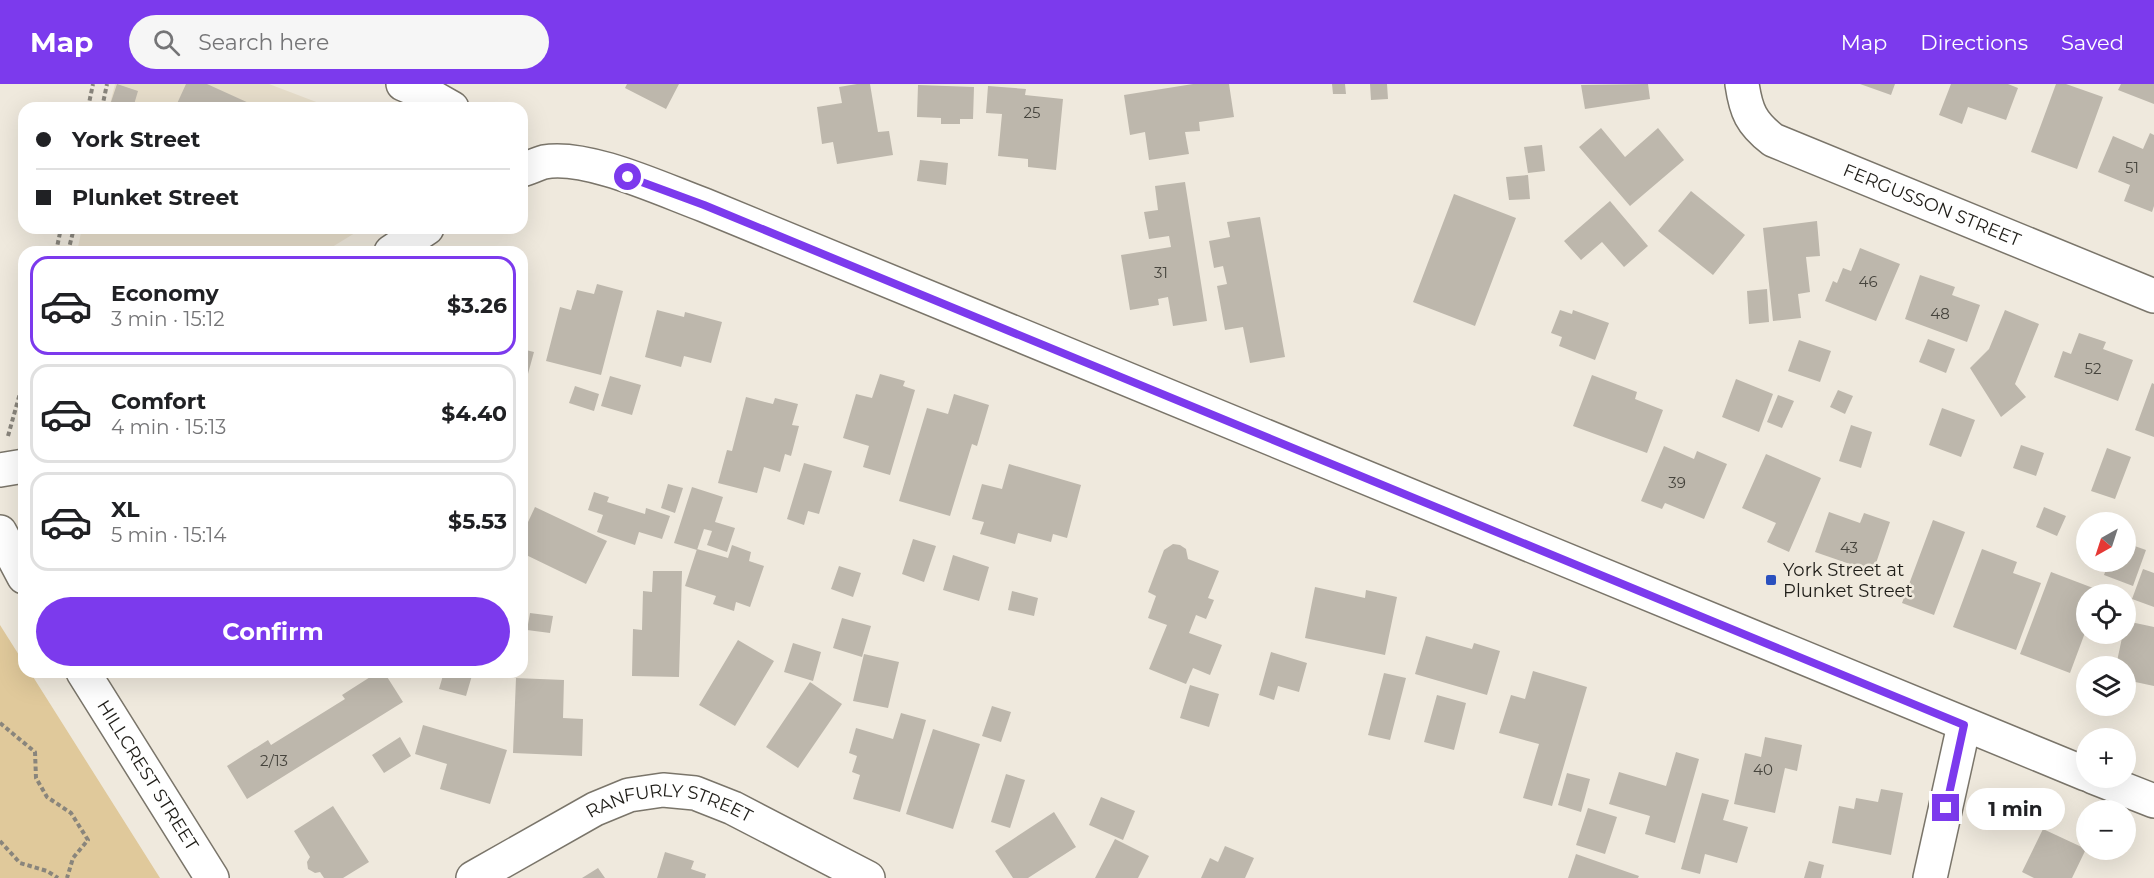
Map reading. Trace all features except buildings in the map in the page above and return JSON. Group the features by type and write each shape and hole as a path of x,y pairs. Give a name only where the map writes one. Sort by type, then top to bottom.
{"street":[{"path":"403,84 441,102"},
{"name":"FERGUSSON STREET","path":"1742,84 1747,110 1754,122 1773,140 2154,296"},
{"path":"528,168 545,162 576,162 609,170 704,205 2076,770"},
{"path":"400,246 418,234"},
{"path":"0,532 18,566"},
{"name":"HILLCREST STREET","path":"87,678 212,878"},
{"path":"1930,878 1964,725"},
{"path":"2121,788 2154,801"},
{"name":"RANFURLY STREET","path":"473,878 595,809 629,795 663,790 695,794 733,808 868,878"}],"path":[{"path":"89,102 93,84"},
{"path":"103,102 106,84"},
{"path":"10,459 18,413"},
{"path":"0,723 35,752 36,778 47,797 71,813 88,840 73,858 67,878"},
{"path":"0,841 20,863 47,871 58,878"}],"shaded area":[{"path":"115,84 269,84 316,102 110,102"},
{"path":"81,234 353,234 334,246 78,246"},
{"path":"0,625 18,654 18,678 34,678 160,878 0,878"}],"place":[{"name":"York Street at Plunket Street","path":"1771,580"}],"route":[{"path":"628,177 704,205 1964,725 1946,808"}]}
